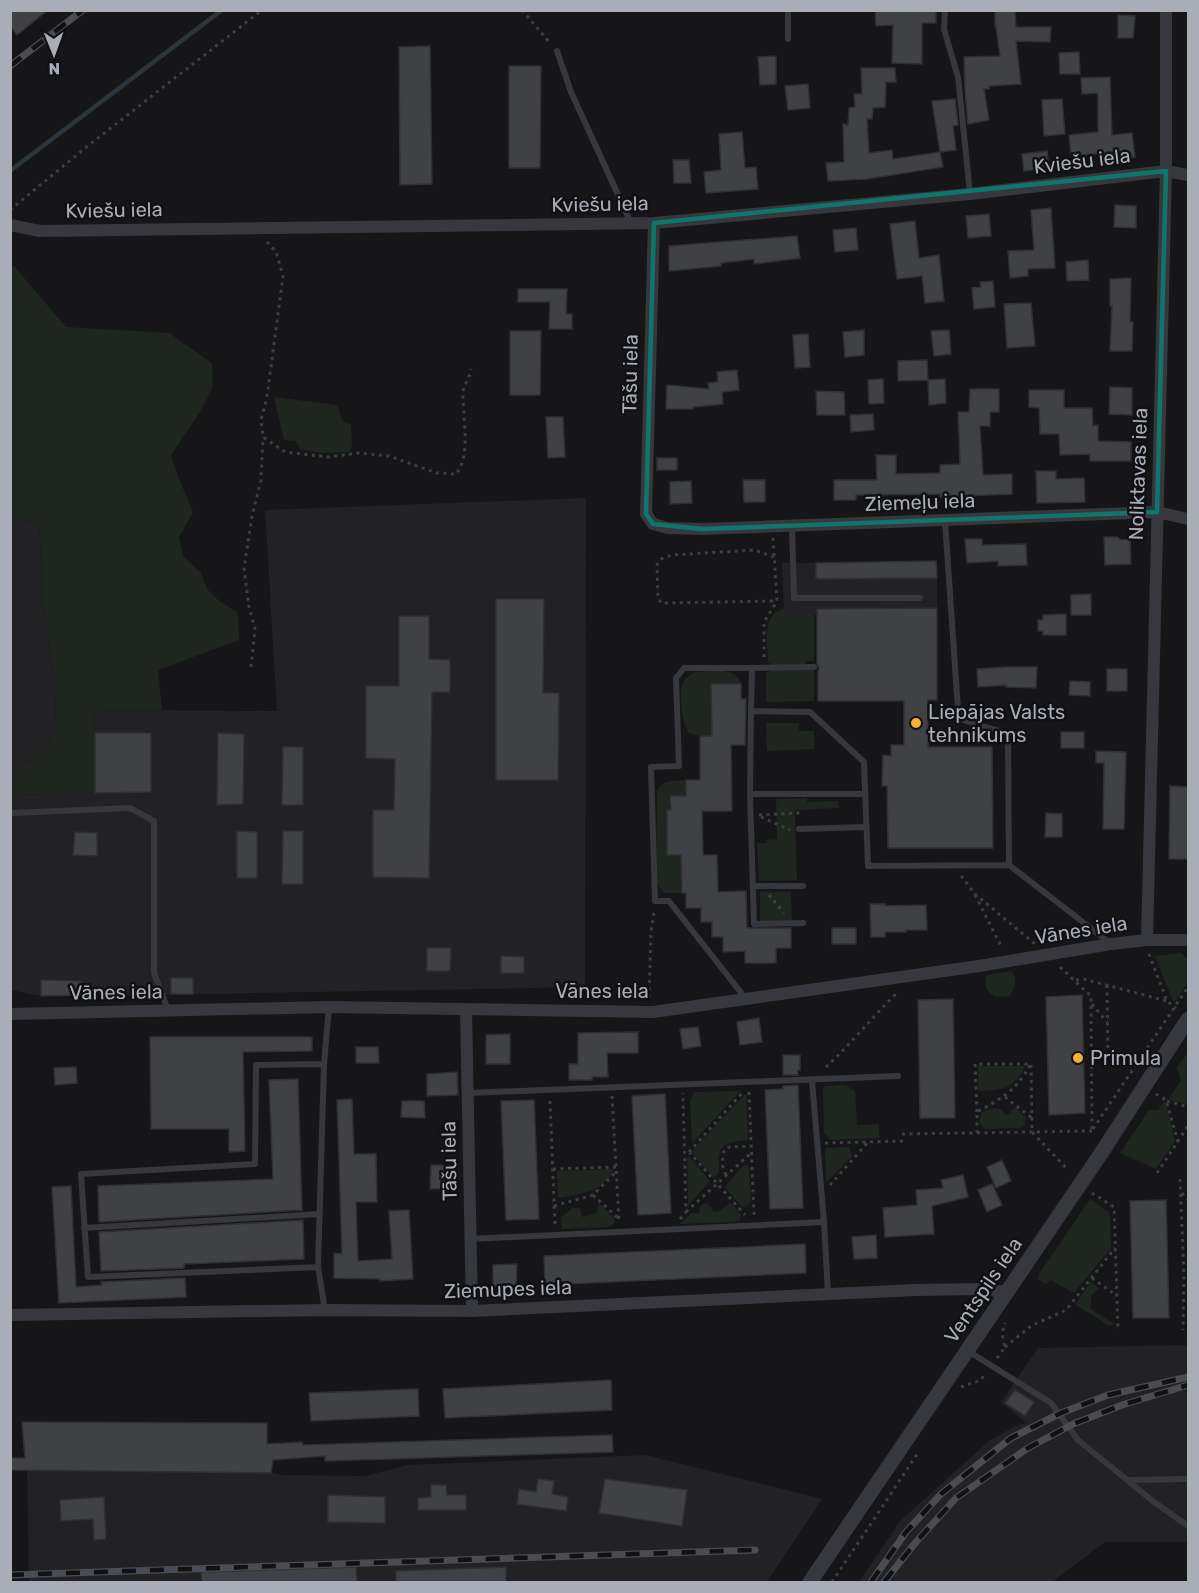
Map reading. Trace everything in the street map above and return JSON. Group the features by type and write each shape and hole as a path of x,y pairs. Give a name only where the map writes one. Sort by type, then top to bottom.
{"street":[{"name":"Noliktavas iela","path":"1147,940 1166,171 1166,10"},
{"name":"Kviešu iela","path":"10,225 40,231 654,223 970,194 1166,171 1188,175"},
{"name":"Tāšu iela","path":"653,524 646,514 654,223"},
{"name":"Ziemeļu iela","path":"653,524 669,528 702,529 1156,512 1188,519"},
{"name":"Vānes iela","path":"10,1014 329,1007 648,1012 1009,961 1111,944 1147,940 1188,940"},
{"name":"Tāšu iela","path":"466,1010 472,1311"},
{"name":"Ventspils iela","path":"810,1582 1102,1152 1185,1015"},
{"name":"Ziemupes iela","path":"10,1315 472,1311 915,1290 982,1289 1006,1292"}],"lane":[{"path":"788,10 788,39"},
{"path":"945,10 944,29 958,77 970,194"},
{"path":"557,51 570,92 631,223"},
{"path":"945,520 958,710 963,720 996,730 1008,740 1009,865"},
{"path":"792,526 794,598 920,598"},
{"path":"746,999 669,901 655,901 651,768 679,766 676,678 684,668 814,667"},
{"path":"752,668 750,794 754,924 803,923"},
{"path":"751,711 810,712 864,762 868,866 1009,865 1111,944"},
{"path":"750,794 865,794"},
{"path":"10,813 130,808 154,820 154,973 168,1011"},
{"path":"799,829 866,827"},
{"path":"753,886 803,886"},
{"path":"325,1311 318,1268 324,1064 329,1007"},
{"path":"318,1268 88,1277 81,1174 255,1164 256,1065 324,1064"},
{"path":"468,1093 898,1076"},
{"path":"812,1081 828,1294"},
{"path":"84,1228 320,1214"},
{"path":"470,1239 824,1222"},
{"path":"968,1350 1051,1403 1078,1440 1154,1502 1188,1526"},
{"path":"1127,1480 1188,1479"}],"path":[{"path":"10,210 262,10"},
{"path":"522,10 557,51"},
{"path":"251,667 255,629 243,568 261,480 263,437 261,420 267,397 283,276 276,252 254,227"},
{"path":"263,437 285,452 330,457 358,453 389,456 437,473 456,474 463,465 463,388 470,379 471,369"},
{"path":"765,668 764,622 777,601 773,526"},
{"path":"774,557 755,550 672,555 661,559 657,565 658,598 661,603 777,601"},
{"path":"798,813 799,829 799,834 756,815 798,813"},
{"path":"952,865 975,894 1091,996 1092,1131"},
{"path":"761,886 794,923"},
{"path":"975,894 1009,961"},
{"path":"648,1012 651,931 655,901"},
{"path":"1147,940 1147,949 1167,1000 1185,1015"},
{"path":"1074,980 1083,979 1167,1000"},
{"path":"1107,986 1108,1057"},
{"path":"1092,1131 1188,987"},
{"path":"812,1081 843,1051 870,1018 897,993"},
{"path":"1091,1002 1108,1024"},
{"path":"977,1112 1005,1097 1021,1081 1031,1064"},
{"path":"977,1133 975,1065 1031,1064"},
{"path":"1031,1064 1032,1132 1067,1169"},
{"path":"683,1085 687,1152 686,1212"},
{"path":"687,1152 749,1086 754,1226"},
{"path":"612,1088 620,1232"},
{"path":"550,1090 555,1235"},
{"path":"1156,1094 1188,1107"},
{"path":"1005,1097 1032,1118"},
{"path":"1166,1100 1178,1142"},
{"path":"1157,1173 1188,1126"},
{"path":"902,1134 1092,1131"},
{"path":"822,1194 869,1141"},
{"path":"818,1143 905,1141"},
{"path":"726,1175 722,1165 724,1150 730,1147 751,1146"},
{"path":"687,1152 754,1226"},
{"path":"671,1229 686,1212 751,1152"},
{"path":"553,1169 616,1167"},
{"path":"554,1206 593,1195 616,1172"},
{"path":"1180,1179 1183,1330"},
{"path":"1091,1192 1114,1207 1118,1331"},
{"path":"1181,1192 1188,1200"},
{"path":"593,1195 619,1219"},
{"path":"960,1388 981,1380 1005,1347 1032,1326 1066,1310 1115,1248"},
{"path":"1092,1277 1117,1296"},
{"path":"1005,1347 1002,1333 1009,1317"},
{"path":"832,1582 918,1453"}],"highlighted area":[{"path":"1166,171 1157,512 702,529 653,524 646,514 654,223"}],"shaded area":[{"path":"14,266 66,327 169,333 212,363 213,386 200,412 171,455 193,512 179,537 183,556 201,573 207,589 218,600 238,613 239,640 158,670 162,710 94,710 95,793 11,795 11,774 36,758 56,731 55,684 43,605 39,520 11,521 10,268"},
{"path":"274,397 337,405 343,422 351,424 352,445 349,452 322,453 300,449 296,441 284,440"},
{"path":"586,498 585,987 41,996 11,990 10,795 95,793 94,710 277,711 265,510"},
{"path":"39,520 43,605 55,684 56,731 36,758 11,774 10,521"},
{"path":"782,563 816,563 816,579 937,578 937,608 818,609 817,615 784,615"},
{"path":"784,609 785,615 814,615 814,661 806,661 806,665 771,665 768,662 767,630 769,623 772,616"},
{"path":"772,670 814,670 814,701 766,702 766,673"},
{"path":"696,672 729,672 738,678 741,684 711,684 712,736 689,733 683,717 682,685 689,676"},
{"path":"766,723 799,723 799,731 814,731 814,749 767,751"},
{"path":"686,780 686,796 670,796 671,810 667,810 667,855 681,855 682,893 664,893 656,883 657,791 666,783"},
{"path":"807,798 807,802 838,801 839,808 795,810 797,880 759,881 757,843 767,843 767,840 777,839 776,799"},
{"path":"760,892 791,892 792,921 760,922"},
{"path":"1181,953 1188,960 1188,982 1175,1002 1155,956"},
{"path":"1011,971 1015,984 1009,996 997,997 988,991 985,983 987,975"},
{"path":"1188,1052 1188,1105 1169,1098 1181,1081 1177,1068"},
{"path":"978,1066 1025,1066 1012,1084 1001,1089 978,1091"},
{"path":"846,1085 855,1091 857,1125 879,1124 879,1138 830,1140 824,1133 823,1088"},
{"path":"740,1091 692,1144 690,1100 695,1092"},
{"path":"746,1093 748,1140 732,1142 723,1147 719,1156 719,1172 714,1178 691,1152"},
{"path":"1163,1103 1166,1103 1175,1141 1156,1169 1120,1153 1149,1110 1158,1110"},
{"path":"1015,1107 1026,1117 1025,1125 1020,1128 984,1129 979,1122 982,1112 994,1108 1001,1109 1005,1115"},
{"path":"849,1147 852,1156 826,1183 825,1148"},
{"path":"687,1157 691,1158 710,1181 688,1206"},
{"path":"744,1165 749,1168 751,1202 745,1207 741,1206 725,1187"},
{"path":"614,1169 605,1182 598,1187 558,1198 557,1171"},
{"path":"1090,1199 1110,1213 1111,1248 1074,1293 1050,1280 1046,1284 1038,1279 1039,1274"},
{"path":"599,1203 615,1219 614,1224 609,1227 562,1229 561,1218 572,1208 580,1208 582,1217 596,1213"},
{"path":"706,1203 714,1212 731,1203 741,1214 740,1220 680,1224 691,1213 699,1213 700,1206"},
{"path":"1091,1282 1099,1288 1091,1296 1091,1309 1115,1324 1109,1326 1075,1304"},
{"path":"1188,1345 1188,1542 1105,1542 1052,1582 859,1582 900,1521 989,1441 1015,1426 1026,1423 1001,1402 1038,1348"},
{"path":"645,1455 822,1499 767,1582 29,1582 27,1470 365,1476 408,1465"}],"building":[{"path":"10,10 48,10 17,35 10,26"},
{"path":"875,10 936,10 936,23 922,23 922,64 892,63 893,25 876,26"},
{"path":"995,10 1015,10 1016,27 1051,27 1050,42 1016,41 1021,84 989,86 989,89 984,89 989,120 968,124 964,57 1000,56 995,27"},
{"path":"1118,15 1135,16 1133,38 1118,38"},
{"path":"430,46 432,184 400,185 399,47"},
{"path":"1079,52 1080,74 1060,74 1059,53"},
{"path":"776,56 776,84 760,85 758,57"},
{"path":"509,66 541,66 540,168 509,168"},
{"path":"861,68 895,68 896,82 886,82 885,107 873,108 872,119 867,119 869,153 892,150 893,159 940,152 943,167 867,179 828,181 826,163 844,162 843,124 848,125 849,108 855,107 854,94 862,94"},
{"path":"1110,77 1112,135 1132,133 1135,157 1113,159 1112,152 1071,156 1069,135 1098,132 1098,93 1082,94 1081,78"},
{"path":"808,84 810,108 788,110 785,86"},
{"path":"955,99 958,125 953,126 956,150 940,152 932,101"},
{"path":"1062,99 1065,134 1044,136 1042,100"},
{"path":"742,132 745,168 756,167 758,189 706,193 704,172 721,170 719,134"},
{"path":"1047,151 1049,168 1024,171 1022,154"},
{"path":"673,160 689,160 691,183 674,183"},
{"path":"1115,205 1136,206 1136,228 1114,227"},
{"path":"1051,208 1055,268 1028,269 1028,276 1010,278 1008,251 1034,250 1031,210"},
{"path":"989,214 991,236 968,238 966,216"},
{"path":"915,221 919,258 939,255 944,301 925,303 922,276 897,279 890,224"},
{"path":"856,228 858,250 835,252 833,230"},
{"path":"797,236 800,258 754,264 754,259 721,263 721,266 669,271 669,246"},
{"path":"1088,260 1089,280 1067,281 1066,262"},
{"path":"1131,278 1132,351 1110,351 1112,306 1110,306 1110,279"},
{"path":"993,281 995,307 974,309 972,288 981,287 980,282"},
{"path":"518,289 567,289 566,314 572,314 572,329 549,329 550,302 518,302"},
{"path":"1031,303 1035,346 1007,348 1004,304"},
{"path":"864,330 864,355 845,357 843,332"},
{"path":"949,330 951,354 934,356 931,331"},
{"path":"510,331 541,331 540,395 510,395"},
{"path":"808,334 810,367 795,368 793,335"},
{"path":"927,360 928,380 898,381 898,361"},
{"path":"737,370 739,390 722,392 723,404 693,407 693,409 666,409 667,385 709,389 708,383 718,382 717,372"},
{"path":"883,379 884,403 869,404 868,380"},
{"path":"945,379 946,403 929,405 928,380"},
{"path":"1110,387 1132,388 1132,415 1109,414"},
{"path":"970,389 999,389 999,412 990,412 990,426 980,426 983,475 1012,474 1012,494 940,497 940,494 856,495 856,500 834,500 834,480 877,480 876,455 896,455 896,474 940,473 940,465 960,464 958,412 969,412"},
{"path":"1029,390 1064,390 1064,408 1092,408 1093,426 1098,425 1098,441 1131,442 1131,461 1090,461 1090,454 1060,455 1059,434 1040,434 1039,408 1029,407"},
{"path":"816,391 844,392 845,415 817,415"},
{"path":"873,414 874,430 851,432 850,415"},
{"path":"546,417 563,417 565,457 548,458"},
{"path":"657,458 677,458 677,470 657,470"},
{"path":"1036,471 1056,471 1056,479 1084,478 1085,502 1037,503"},
{"path":"743,480 765,480 765,502 744,502"},
{"path":"691,481 692,503 670,504 670,482"},
{"path":"1104,537 1130,539 1131,564 1105,565"},
{"path":"965,539 982,539 982,545 1026,544 1027,565 998,566 998,561 967,563"},
{"path":"936,561 937,578 816,579 816,563"},
{"path":"1091,594 1091,615 1071,615 1071,595"},
{"path":"496,599 544,599 543,693 559,693 558,780 496,780"},
{"name":"Liepājas Valsts tehnikums","path":"937,608 937,700 928,700 928,747 992,747 993,848 888,848 887,786 882,786 883,755 891,756 891,745 904,745 904,701 818,701 817,609"},
{"path":"1066,614 1066,635 1043,635 1043,631 1038,631 1038,620 1043,620 1043,615"},
{"path":"399,616 429,616 429,659 450,660 450,692 432,692 429,878 373,877 373,810 394,810 395,759 366,758 366,686 399,686"},
{"path":"1037,667 1036,688 1006,687 1006,685 978,687 977,669"},
{"path":"1107,669 1127,669 1127,691 1107,691"},
{"path":"1070,681 1090,682 1090,696 1069,695"},
{"path":"711,684 741,684 741,699 746,699 745,745 731,745 732,811 702,811 703,855 717,855 718,892 746,891 747,928 791,928 791,948 776,948 776,963 745,963 745,951 723,952 723,937 712,937 712,922 701,922 701,908 686,908 686,893 682,893 681,855 667,855 667,810 671,810 670,796 686,796 686,780 700,780 700,736 712,736"},
{"path":"1061,732 1084,732 1084,748 1061,748"},
{"path":"95,733 151,733 151,792 95,793"},
{"path":"218,733 244,734 243,804 217,805"},
{"path":"283,747 303,747 303,805 282,805"},
{"path":"1096,751 1126,752 1124,829 1103,829 1104,763 1096,763"},
{"path":"1170,786 1188,787 1188,859 1169,859"},
{"path":"1046,813 1062,814 1062,837 1045,837"},
{"path":"237,831 257,832 257,878 237,878"},
{"path":"283,831 303,831 303,884 282,884"},
{"path":"75,832 97,833 97,856 73,855"},
{"path":"870,904 926,905 927,930 885,932 885,937 871,937"},
{"path":"832,928 856,928 856,944 832,944"},
{"path":"427,948 451,948 450,971 427,971"},
{"path":"501,956 524,957 524,973 501,973"},
{"path":"171,978 193,978 193,994 171,994"},
{"path":"41,980 81,981 81,995 41,996"},
{"path":"1082,995 1085,1113 1049,1115 1046,997"},
{"path":"953,999 955,1118 920,1118 918,1000"},
{"path":"759,1018 762,1042 740,1045 737,1022"},
{"path":"698,1027 701,1046 683,1049 680,1029"},
{"path":"638,1032 638,1053 607,1053 608,1077 569,1080 569,1064 578,1064 578,1033"},
{"path":"510,1034 510,1064 486,1064 486,1035"},
{"path":"150,1037 312,1037 312,1051 243,1052 245,1151 229,1152 229,1129 151,1129"},
{"path":"356,1047 378,1047 379,1063 356,1063"},
{"path":"783,1055 800,1055 798,1075 783,1075"},
{"path":"76,1067 77,1083 55,1085 54,1068"},
{"path":"457,1072 458,1095 427,1096 427,1074"},
{"path":"298,1079 302,1210 99,1222 98,1186 273,1179 269,1080"},
{"path":"798,1085 803,1208 770,1209 765,1090"},
{"path":"665,1094 671,1213 638,1215 632,1096"},
{"path":"352,1099 354,1154 376,1154 377,1202 356,1202 358,1261 392,1259 389,1211 409,1210 413,1279 380,1281 380,1279 334,1278 334,1253 342,1254 337,1100"},
{"path":"534,1100 539,1219 506,1220 501,1101"},
{"path":"402,1101 424,1101 425,1118 401,1117"},
{"path":"1002,1160 1011,1181 996,1188 987,1167"},
{"path":"431,1165 453,1166 453,1188 430,1189"},
{"path":"963,1175 968,1197 932,1206 934,1234 885,1237 883,1208 917,1205 916,1190 943,1188 941,1180"},
{"path":"992,1184 1002,1205 987,1212 978,1190"},
{"path":"71,1186 76,1287 102,1285 101,1282 185,1278 186,1297 59,1303 52,1187"},
{"path":"1166,1200 1169,1318 1133,1318 1130,1201"},
{"path":"303,1220 304,1259 184,1264 184,1268 101,1271 99,1232"},
{"path":"876,1235 877,1258 854,1259 852,1237"},
{"path":"805,1244 806,1273 545,1285 544,1256"},
{"path":"517,1264 516,1288 493,1287 493,1265"},
{"path":"611,1380 612,1410 445,1418 443,1389"},
{"path":"418,1389 419,1416 311,1421 309,1393"},
{"path":"1015,1390 1034,1402 1025,1416 1005,1403"},
{"path":"22,1422 267,1423 267,1444 302,1442 303,1445 612,1435 613,1452 325,1461 325,1456 273,1460 271,1473 10,1470 10,1458 25,1458"},
{"path":"538,1479 554,1481 552,1494 568,1497 566,1511 517,1504 519,1489 536,1492"},
{"path":"605,1479 687,1490 682,1526 599,1513"},
{"path":"431,1485 446,1485 447,1495 466,1495 466,1510 418,1510 418,1498 431,1497"},
{"path":"328,1495 385,1497 385,1523 328,1522"},
{"path":"104,1497 106,1539 94,1540 93,1519 61,1521 60,1500"},
{"path":"356,1567 357,1582 202,1582 201,1572"},
{"path":"506,1567 506,1582 396,1582 396,1571"}],"waterway":[{"path":"10,171 222,10"}],"railway":[{"path":"10,66 83,10"},
{"path":"871,1582 906,1532 941,1494 1011,1438 1061,1413 1108,1395 1188,1377"},
{"path":"884,1582 956,1498 1028,1448 1073,1424 1122,1405 1188,1385"},
{"path":"10,1575 755,1550"}],"place":[{"name":"Liepājas Valsts tehnikums","path":"916,723"},
{"name":"Primula","path":"1078,1058"}]}
